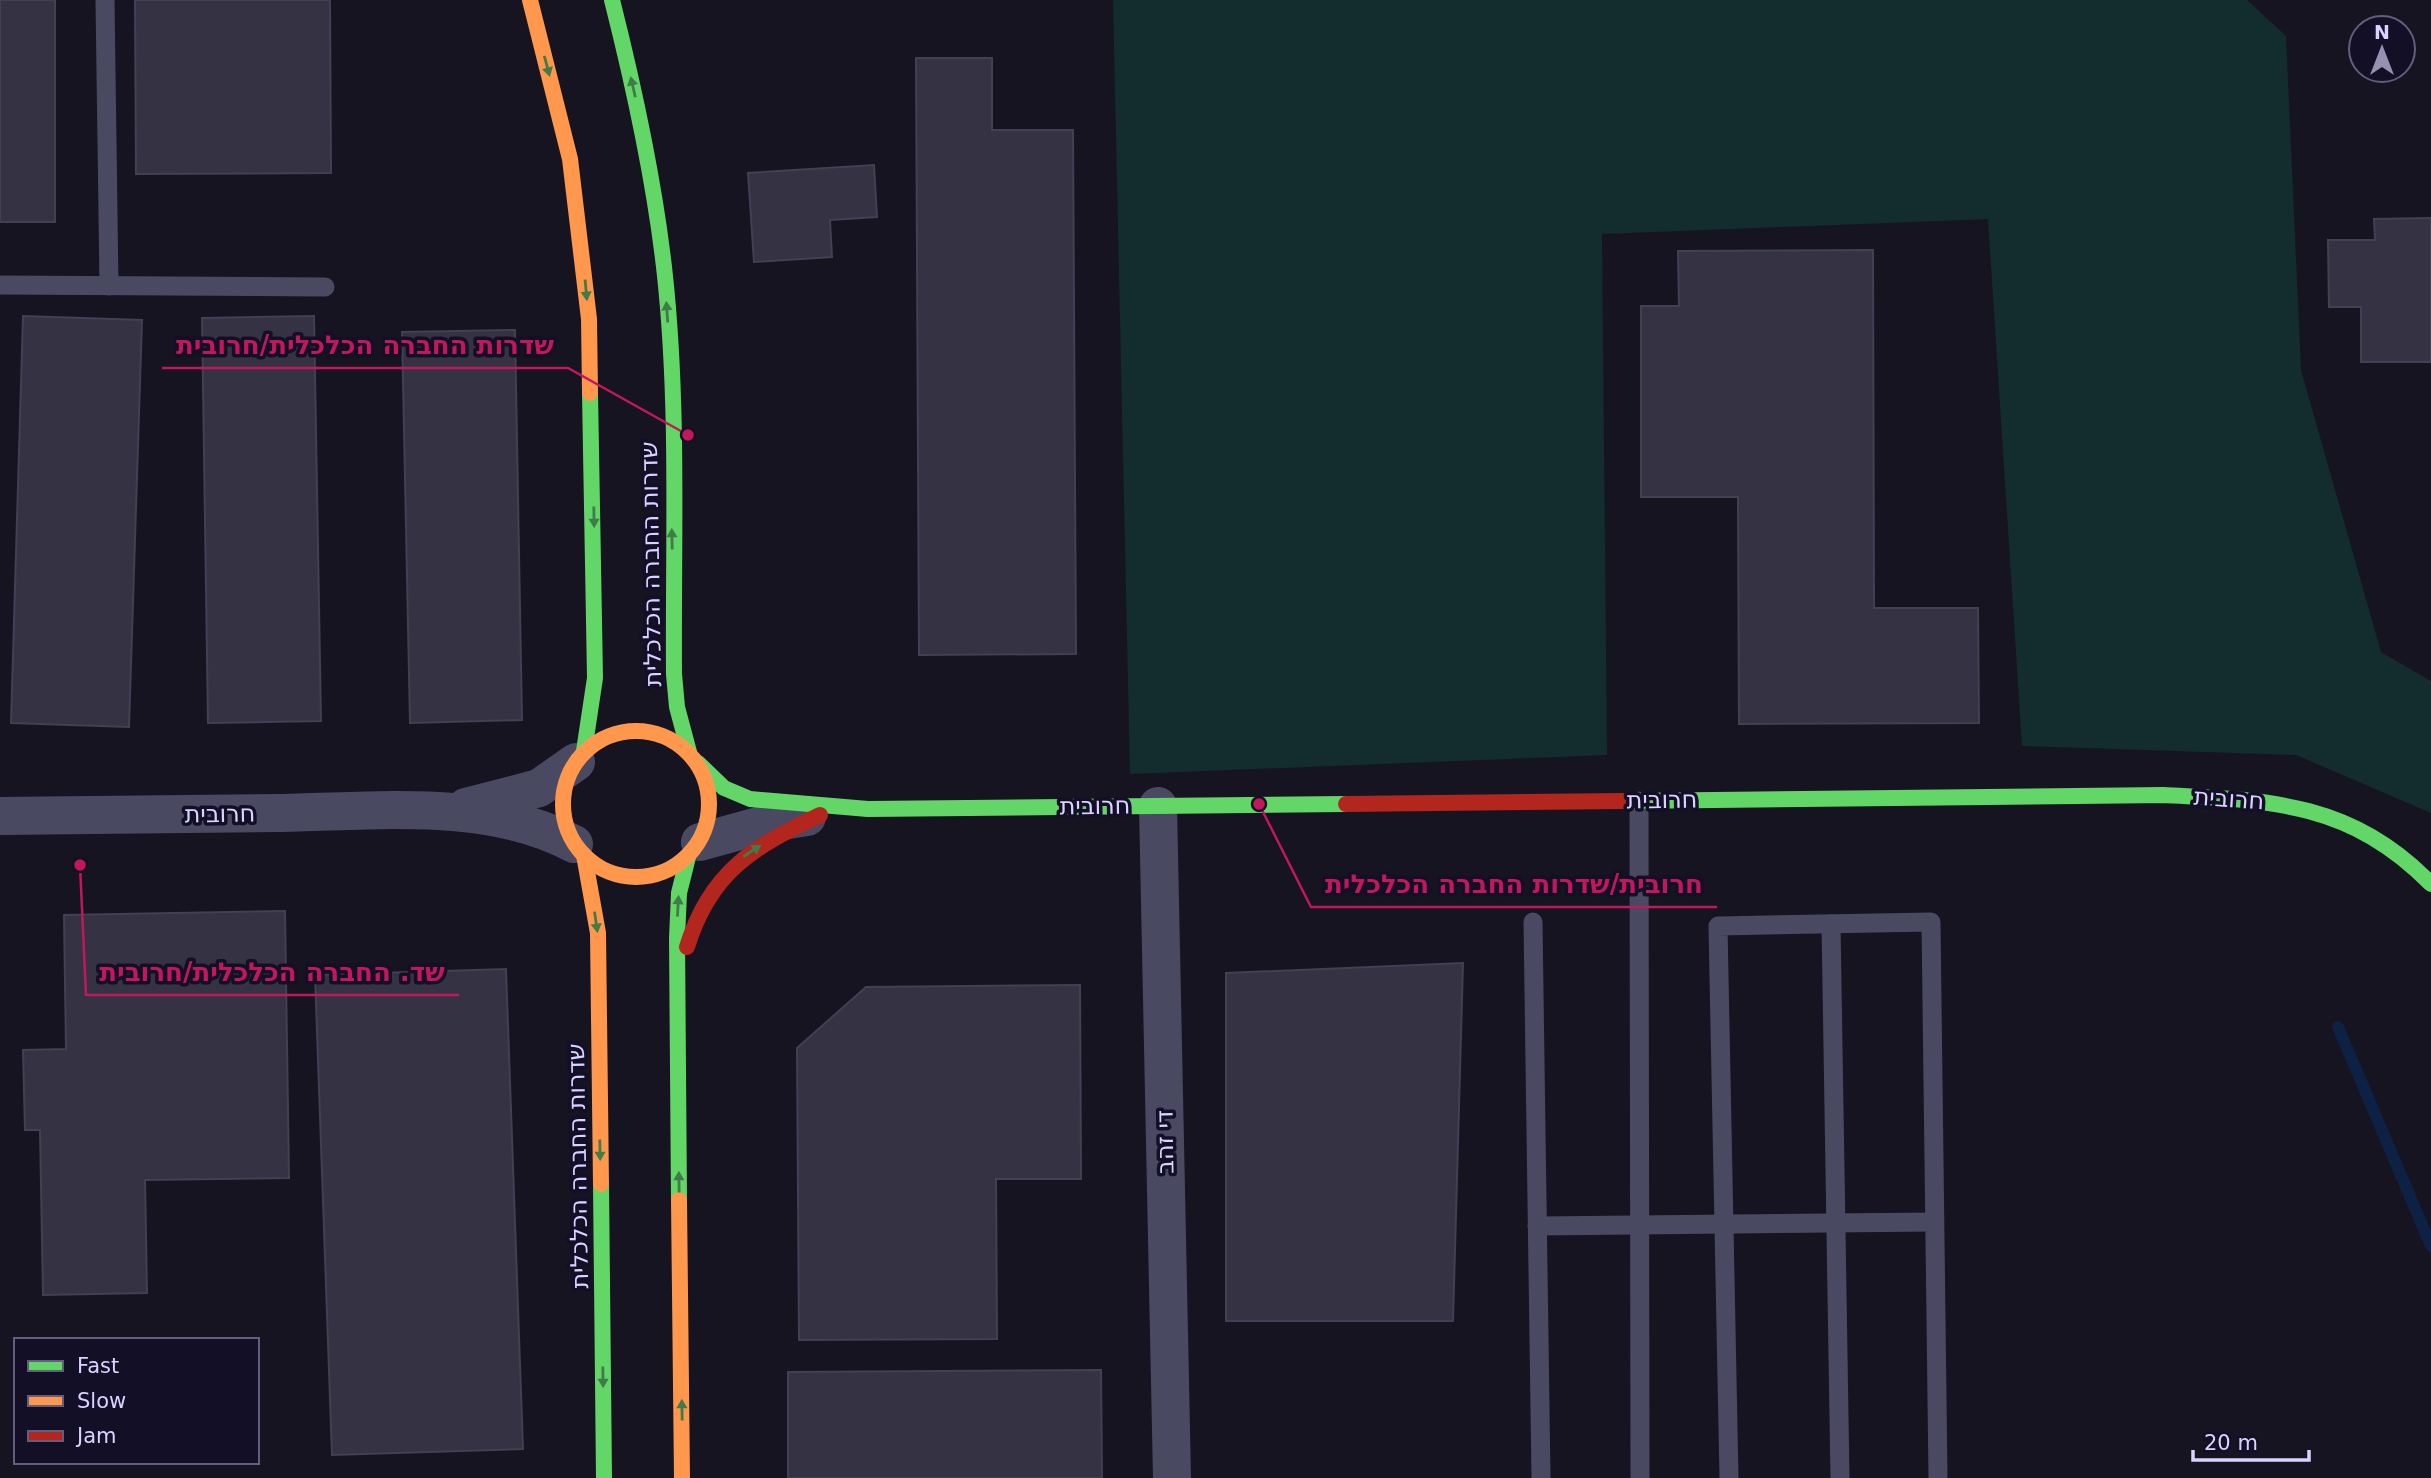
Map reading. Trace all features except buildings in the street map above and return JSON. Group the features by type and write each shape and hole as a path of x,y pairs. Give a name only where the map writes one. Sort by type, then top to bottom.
{"main road":[{"path":"530,0 570,159 589,319 595,678 580,757 566,781 562,803 566,824 579,850 603,870 624,877 648,877 670,870 694,850"},
{"name":"שדרות החברה הכלכלית","path":"611,0 647,145 659,226 671,390 674,674 677,707 694,758"},
{"path":"580,757 604,738 626,731 649,731 671,738 694,758 707,782 710,803 708,823 694,850 679,893 677,993 682,1478"},
{"name":"חרובית","path":"694,758 724,788 750,799 868,809 2164,795 2260,799 2319,811 2381,839 2431,884"},
{"path":"677,993 700,906 718,878 777,835 820,816"},
{"name":"שדרות החברה הכלכלית","path":"579,850 598,933 604,1478"}],"street":[{"name":"חרובית","path":"0,816 440,811 507,799 539,788 580,757"},
{"name":"די זהב","path":"1158,806 1172,1478"},
{"name":"חרובית","path":"694,850 769,823 868,809"},
{"name":"חרובית","path":"440,811 526,825 554,834 579,850"}],"lane":[{"path":"105,0 109,286"},
{"path":"0,285 325,288"},
{"path":"1639,801 1640,1478"},
{"path":"1534,922 1541,1478"},
{"path":"1729,1478 1718,926 1931,922 1938,1478"},
{"path":"1831,924 1840,1478"},
{"path":"1537,1226 1934,1222"}],"green space":[{"path":"1113,0 2247,0 2286,36 2301,370 2381,652 2431,681 2431,813 2296,755 2022,746 1988,219 1602,234 1607,755 1130,774"}],"waterway":[{"path":"2338,1027 2431,1246"}],"traffic: fast":[{"path":"612,0 643,137 665,276 674,425 674,674 677,707 689,752"},
{"path":"584,751 595,678 590,393"},
{"path":"698,763 724,788 750,799 868,809 1346,804"},
{"path":"1624,801 2164,795 2240,800 2308,811 2340,822 2371,837 2401,857 2431,884"},
{"path":"679,1200 677,938 679,893 688,857"},
{"path":"601,1184 604,1478"}],"traffic: slow":[{"path":"530,0 570,159 589,319 590,393"},
{"path":"636,731 664,736 688,752 704,776 709,804 704,832 688,856 664,872 636,877 608,872 584,856 568,832 563,804 568,776 584,752 608,736 636,731"},
{"path":"584,855 598,933 601,1184"},
{"path":"679,1200 682,1478"}],"traffic: jam":[{"path":"1346,804 1624,801"},
{"path":"687,947 708,899 737,865 774,839 820,815"}],"place":[{"name":"שדרות החברה הכלכלית/חרובית","path":"688,435"},
{"name":"חרובית/שדרות החברה הכלכלית","path":"1259,804"},
{"name":"שד. החברה הכלכלית/חרובית","path":"80,865"}]}
